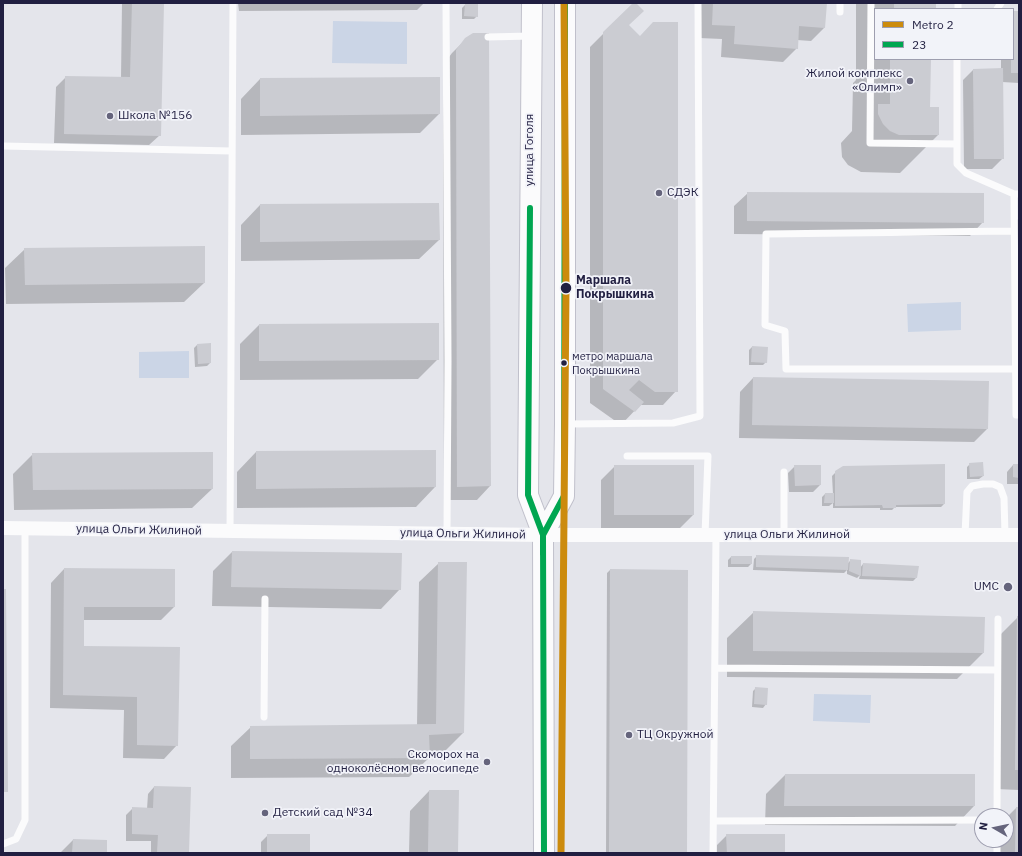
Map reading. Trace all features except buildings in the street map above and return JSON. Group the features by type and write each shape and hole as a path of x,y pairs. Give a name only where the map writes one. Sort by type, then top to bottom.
{"main road":[{"name":"улица Гоголя","path":"532,3 528,495 543,535 544,853"},
{"name":"улица Гоголя","path":"543,535 564,496 566,424 565,3"}],"street":[{"name":"улица Ольги Жилиной","path":"3,528 543,535 1012,535"}],"lane":[{"path":"230,531 234,340 231,151 233,3"},
{"path":"446,3 448,361 447,534"},
{"path":"566,424 673,424 700,416 698,3"},
{"path":"840,3 840,12"},
{"path":"871,3 870,143 956,144"},
{"path":"488,37 531,36"},
{"path":"958,61 957,164 963,171 1017,194 1014,231 1015,369 1016,414 1019,414"},
{"path":"3,146 231,151"},
{"path":"1014,231 766,234 765,325 786,331 786,369 1015,369"},
{"path":"627,456 708,456 715,668 713,853"},
{"path":"784,472 784,535"},
{"path":"965,535 967,492 972,486 983,484 993,484 1000,487 1004,498 1012,535"},
{"path":"3,844 16,839 25,820 25,528"},
{"path":"264,717 265,599"},
{"path":"997,808 998,619"},
{"path":"715,668 997,670"},
{"path":"714,821 974,820"}],"shaded area":[{"path":"333,21 407,22 407,64 332,63"},
{"path":"961,302 961,330 908,332 907,304"},
{"path":"189,351 189,378 139,378 139,352"},
{"path":"814,694 871,695 870,723 813,721"}],"metro line":[{"name":"2","path":"561,853 566,289 564,3"}],"transit line":[{"name":"23","path":"544,853 543,535 564,496 565,3"},
{"name":"23","path":"530,208 528,495 543,535 543,555"}],"place":[{"name":"Жилой комплекс «Олимп»","path":"910,81"},
{"name":"Школа №156","path":"110,116"},
{"name":"СДЭК","path":"659,193"},
{"name":"Маршала Покрышкина","path":"566,288"},
{"name":"метро маршала Покрышкина","path":"564,363"},
{"name":"UMC","path":"1008,587"},
{"name":"ТЦ Окружной","path":"629,735"},
{"name":"Скоморох на одноколёсном велосипеде","path":"487,762"},
{"name":"Детский сад №34","path":"265,813"}]}
